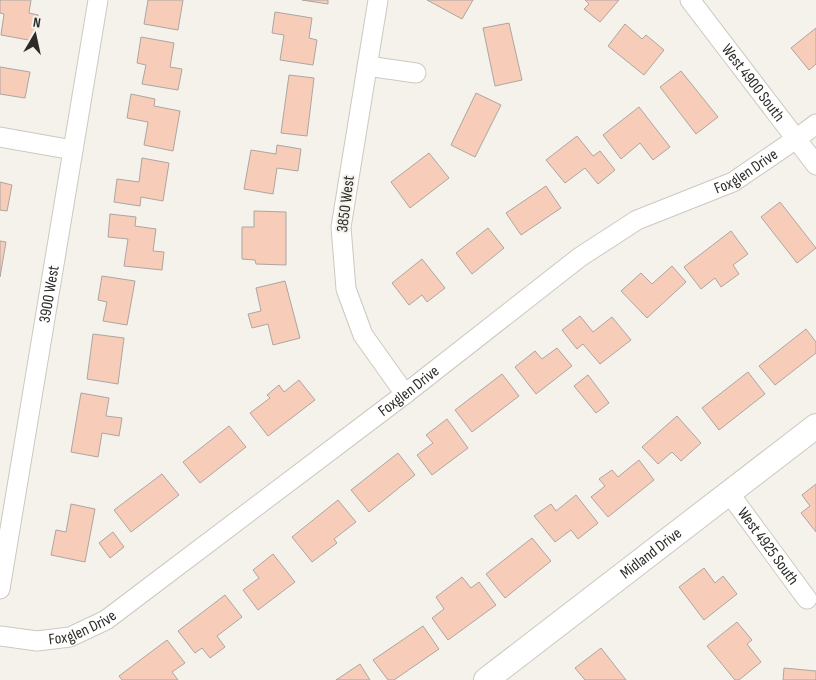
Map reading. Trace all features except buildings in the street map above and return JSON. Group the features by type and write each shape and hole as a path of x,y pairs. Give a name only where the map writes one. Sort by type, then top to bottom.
{"street":[{"name":"3900 West","path":"0,589 98,0"},
{"name":"3850 West","path":"378,0 341,227 346,289 363,335 405,394"},
{"name":"West 4900 South","path":"690,0 816,165"},
{"path":"367,66 416,73"},
{"name":"Foxglen Drive","path":"0,636 37,641 70,637 106,620 405,394 580,257 637,220 733,182 816,124"},
{"path":"0,137 73,150"},
{"name":"Midland Drive","path":"498,676 816,426"},
{"name":"West 4925 South","path":"729,494 807,599"}]}
